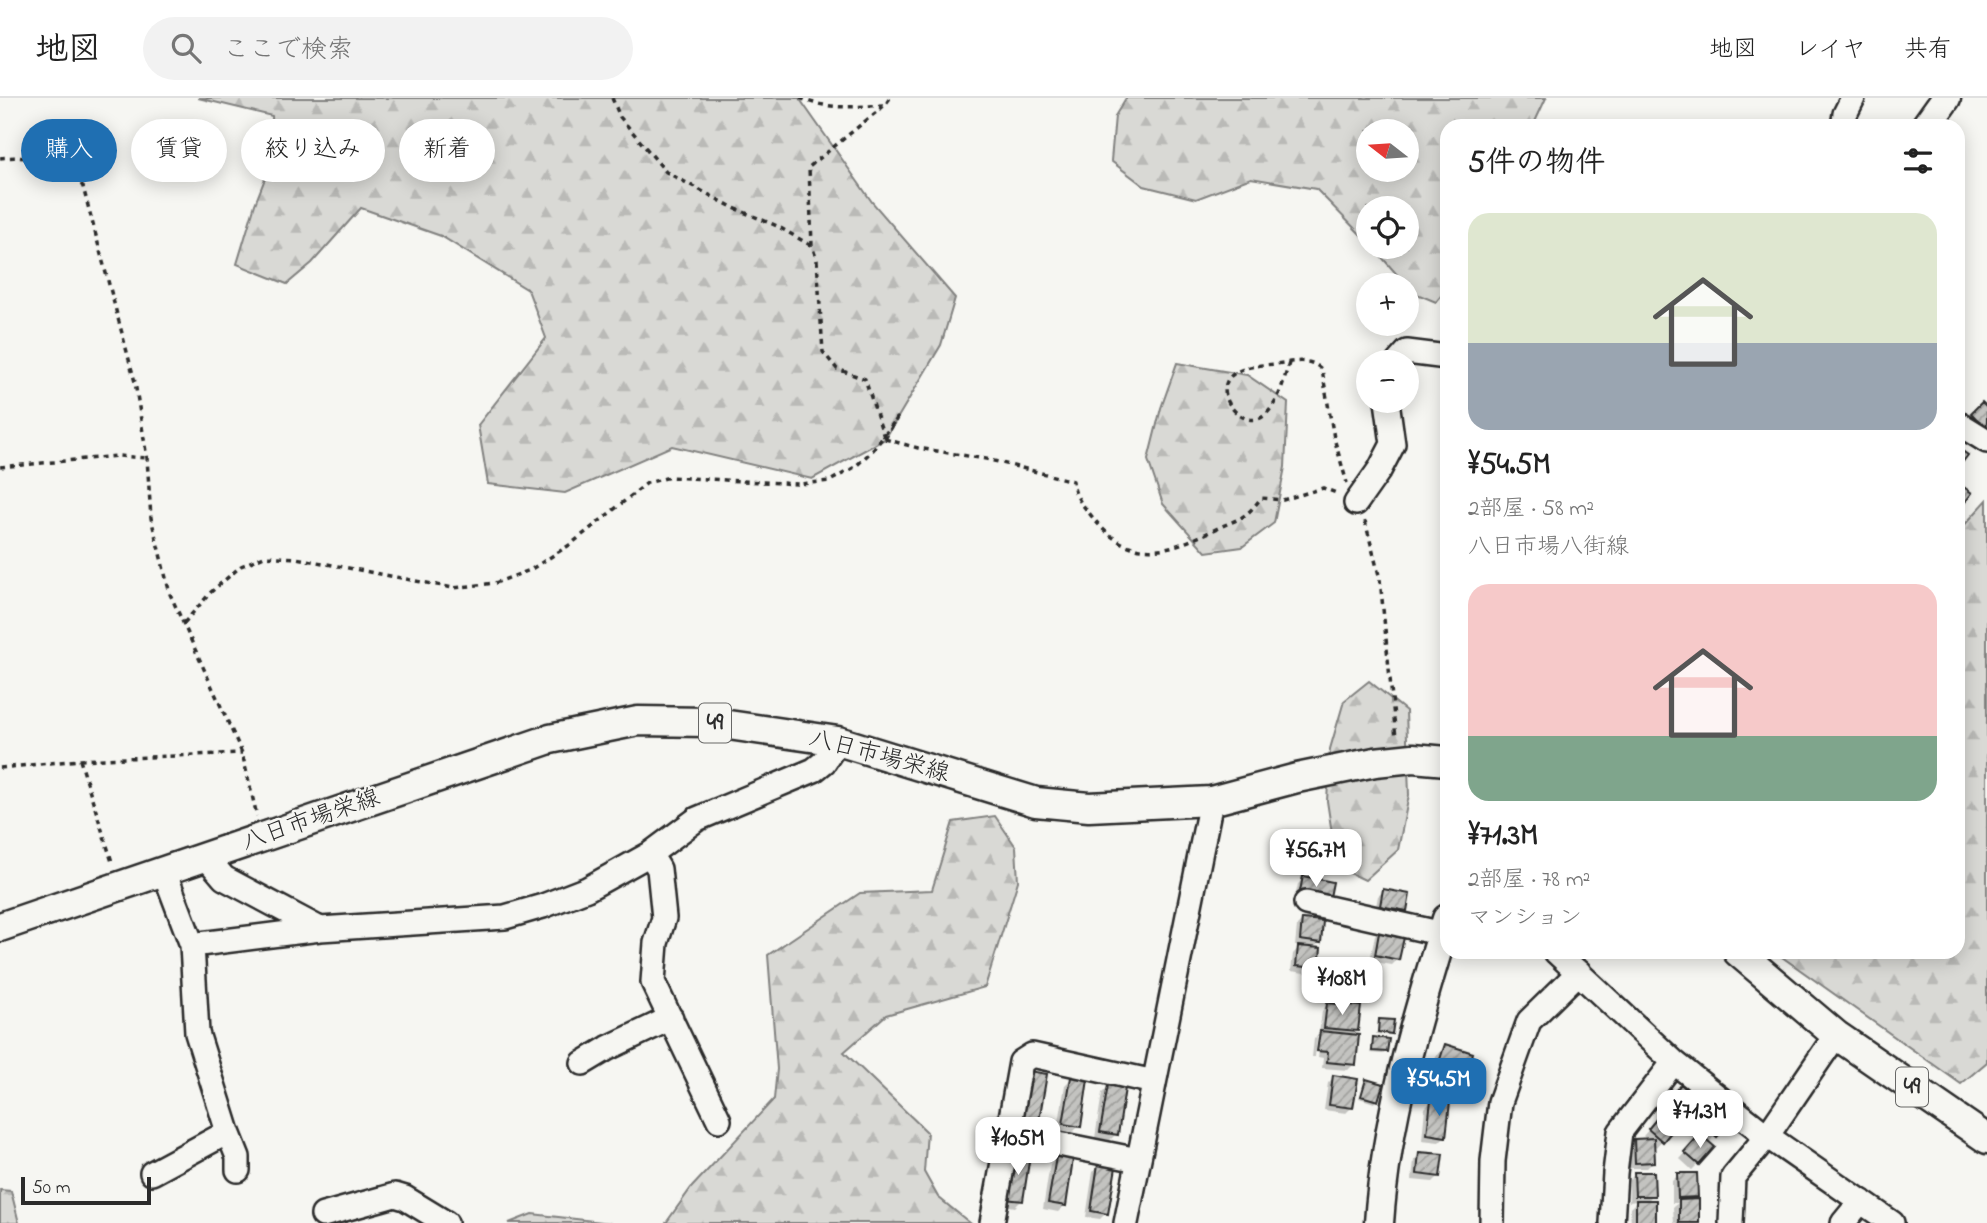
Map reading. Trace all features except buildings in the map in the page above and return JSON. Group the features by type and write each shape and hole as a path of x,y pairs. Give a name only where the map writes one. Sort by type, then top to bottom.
{"main road":[{"path":"1931,119 1946,98"},
{"name":"八日市場栄線","path":"0,927 550,739 638,721 708,722 838,741 1036,802 1089,807 1210,801 1297,778 1398,759 1440,761"},
{"path":"1379,1223 1388,1150 1401,1079 1440,943"},
{"name":"49","path":"1746,959 1836,1035 1987,1139"}],"street":[{"path":"1844,119 1853,98"},
{"path":"1419,354 1440,356"},
{"path":"1354,502 1380,469 1393,444 1389,413"},
{"path":"1965,427 1987,441"},
{"path":"192,945 320,929 505,917 543,906 587,889 650,853 697,819 814,771 824,762 838,741"},
{"path":"1126,1223 1210,801"},
{"path":"650,853 659,869 664,918 656,943 653,982 719,1119"},
{"path":"206,857 224,878 320,929"},
{"path":"164,871 192,945 197,1033 238,1157 238,1170"},
{"path":"1306,903 1440,925"},
{"path":"1564,959 1674,1062 1767,1136 1892,1223"},
{"path":"1492,1223 1493,1161 1500,1102 1529,1021 1579,972"},
{"path":"583,1063 671,1018"},
{"path":"1731,1223 1733,1177 1767,1136 1836,1035"},
{"path":"992,1223 1021,1062 1032,1055 1154,1082"},
{"path":"1612,1223 1620,1132 1674,1062"},
{"path":"152,1172 228,1132"},
{"path":"1009,1134 1139,1160"},
{"path":"323,1215 395,1195 405,1198 446,1223"},
{"path":"1843,1223 1861,1201"}],"path":[{"path":"612,98 620,117 666,172 812,246"},
{"path":"800,98 812,103 844,108 885,105"},
{"path":"885,439 866,379 837,369 823,352 817,260 812,246 809,167 890,98"},
{"path":"0,158 18,156 47,161 72,170 83,187 135,382 147,458 150,518 170,594 242,753 262,837"},
{"path":"1289,363 1277,398 1266,415 1254,420 1247,419 1236,413 1226,394 1226,384 1231,376 1241,370 1261,365 1308,361 1317,364 1322,370 1334,438 1354,502 1365,521 1380,579 1398,759"},
{"path":"184,623 211,592 241,566 264,556 296,558 453,587 495,583 530,570 571,544 648,483 670,477 799,484 830,481 855,467 874,449 897,418 885,439"},
{"path":"885,439 918,448 986,459 1073,481 1074,494 1098,525 1121,544 1139,549 1160,550 1198,539 1247,517 1261,498 1283,500 1323,488 1354,502"},
{"path":"0,467 118,456 147,458"},
{"path":"0,768 80,760 242,753"},
{"path":"80,760 120,886"}],"green space":[{"path":"198,98 799,98 872,202 955,298 941,345 885,439 812,479 672,446 565,493 488,484 478,425 546,338 528,290 441,236 361,208 312,263 287,284 237,264 264,182 385,182 385,119 272,119 272,116"},
{"path":"1126,98 1546,98 1536,119 1440,119 1440,297 1436,302 1419,295 1419,273 1396,273 1383,259 1419,259 1419,196 1356,196 1356,230 1316,189 1251,178 1196,199 1144,186 1111,161 1115,116"},
{"path":"1177,363 1247,375 1288,403 1285,467 1274,523 1242,547 1206,552 1163,504 1148,460 1161,408"},
{"path":"1987,500 1987,1062 1961,1084 1785,959 1965,959 1965,524"},
{"path":"1369,681 1406,711 1409,795 1398,850 1365,880 1348,872 1333,840 1327,801 1330,749 1344,701"},
{"path":"995,816 1016,847 1018,881 985,987 886,1015 844,1052 927,1132 924,1172 938,1197 970,1223 666,1223 691,1188 774,1099 777,1069 768,955 860,893 932,890 953,822"},
{"path":"0,1190 11,1191 19,1223 0,1223"},
{"path":"532,1214 611,1223 509,1223"}]}
